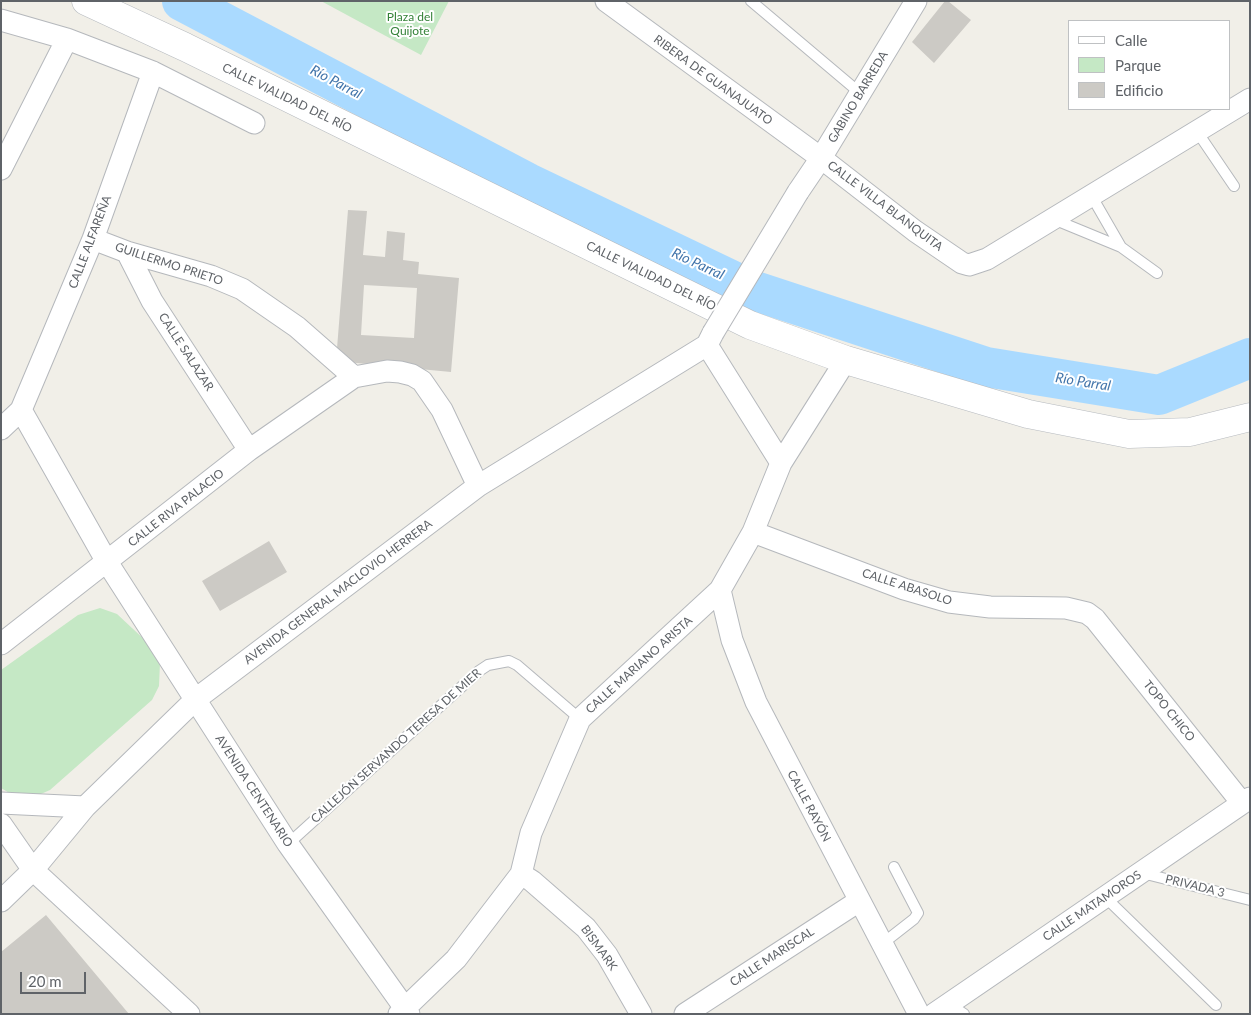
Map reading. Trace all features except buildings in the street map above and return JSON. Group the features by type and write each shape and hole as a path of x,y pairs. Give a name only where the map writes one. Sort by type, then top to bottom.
{"main road":[{"name":"CALLE VIALIDAD DEL RÍO","path":"86,1 203,56 750,325 846,360 1028,414 1129,434 1190,432 1250,417"}],"street":[{"name":"GABINO BARREDA","path":"710,339 916,1"},
{"name":"RIBERA DE GUANAJUATO","path":"620,5 821,158"},
{"path":"1,20 67,39 153,72 254,123"},
{"path":"1,169 67,39"},
{"name":"CALLE ALFAREÑA","path":"1,429 21,410 93,239 153,72"},
{"path":"1231,110 1250,99"},
{"path":"1052,219 1231,110"},
{"name":"CALLE VILLA BLANQUITA","path":"821,158 915,231 962,263 977,263 1052,219"},
{"name":"GUILLERMO PRIETO","path":"93,239 127,252 210,276 242,290 297,327 354,377"},
{"name":"CALLE SALAZAR","path":"127,252 152,301 249,450"},
{"path":"710,339 781,464"},
{"name":"AVENIDA GENERAL MACLOVIO HERRERA","path":"1,901 33,870 84,807 196,699 478,486 710,339"},
{"name":"CALLE MARIANO ARISTA","path":"405,1012 456,959 521,874 531,833 580,719 720,590 752,532 781,464 846,360"},
{"path":"354,377 387,371 412,374 422,381 442,410 478,486"},
{"name":"CALLE RIVA PALACIO","path":"1,644 249,450 354,377"},
{"path":"21,410 107,562"},
{"name":"CALLE ABASOLO","path":"752,532 904,589 949,602 990,607 1077,609 1096,619"},
{"name":"AVENIDA CENTENARIO","path":"107,562 288,844 405,1012"},
{"name":"CALLE RAYÓN","path":"720,590 732,640 756,702 919,1014"},
{"name":"TOPO CHICO","path":"1096,619 1246,800"},
{"name":"CALLE MATAMOROS","path":"949,1010 1140,872 1246,800"},
{"path":"1,802 84,807"},
{"path":"1,824 33,870 189,1014"},
{"name":"BISMARK","path":"521,874 532,881 586,928 607,956 641,1014"},
{"name":"CALLE MARISCAL","path":"686,1014 859,901"}],"lane":[{"path":"751,1 860,94"},
{"path":"1196,130 1234,186"},
{"path":"1091,195 1120,247"},
{"path":"1052,219 1120,247 1157,273"},
{"name":"CALLEJÓN SERVANDO TERESA DE MIER","path":"288,844 479,671 488,665 509,661 517,665 580,719"},
{"path":"882,944 914,919 918,913 894,866"},
{"name":"PRIVADA 3","path":"1140,872 1250,900"},
{"path":"1105,897 1216,1005"}],"green space":[{"name":"Plaza del Quijote","path":"321,1 449,1 421,55"},
{"path":"100,608 117,614 147,642 160,663 159,686 152,700 50,790 34,797 18,798 1,788 1,670 78,615"}],"waterway":[{"name":"Río Parral","path":"182,1 528,183 752,290 986,367 1159,395 1250,358"}]}
